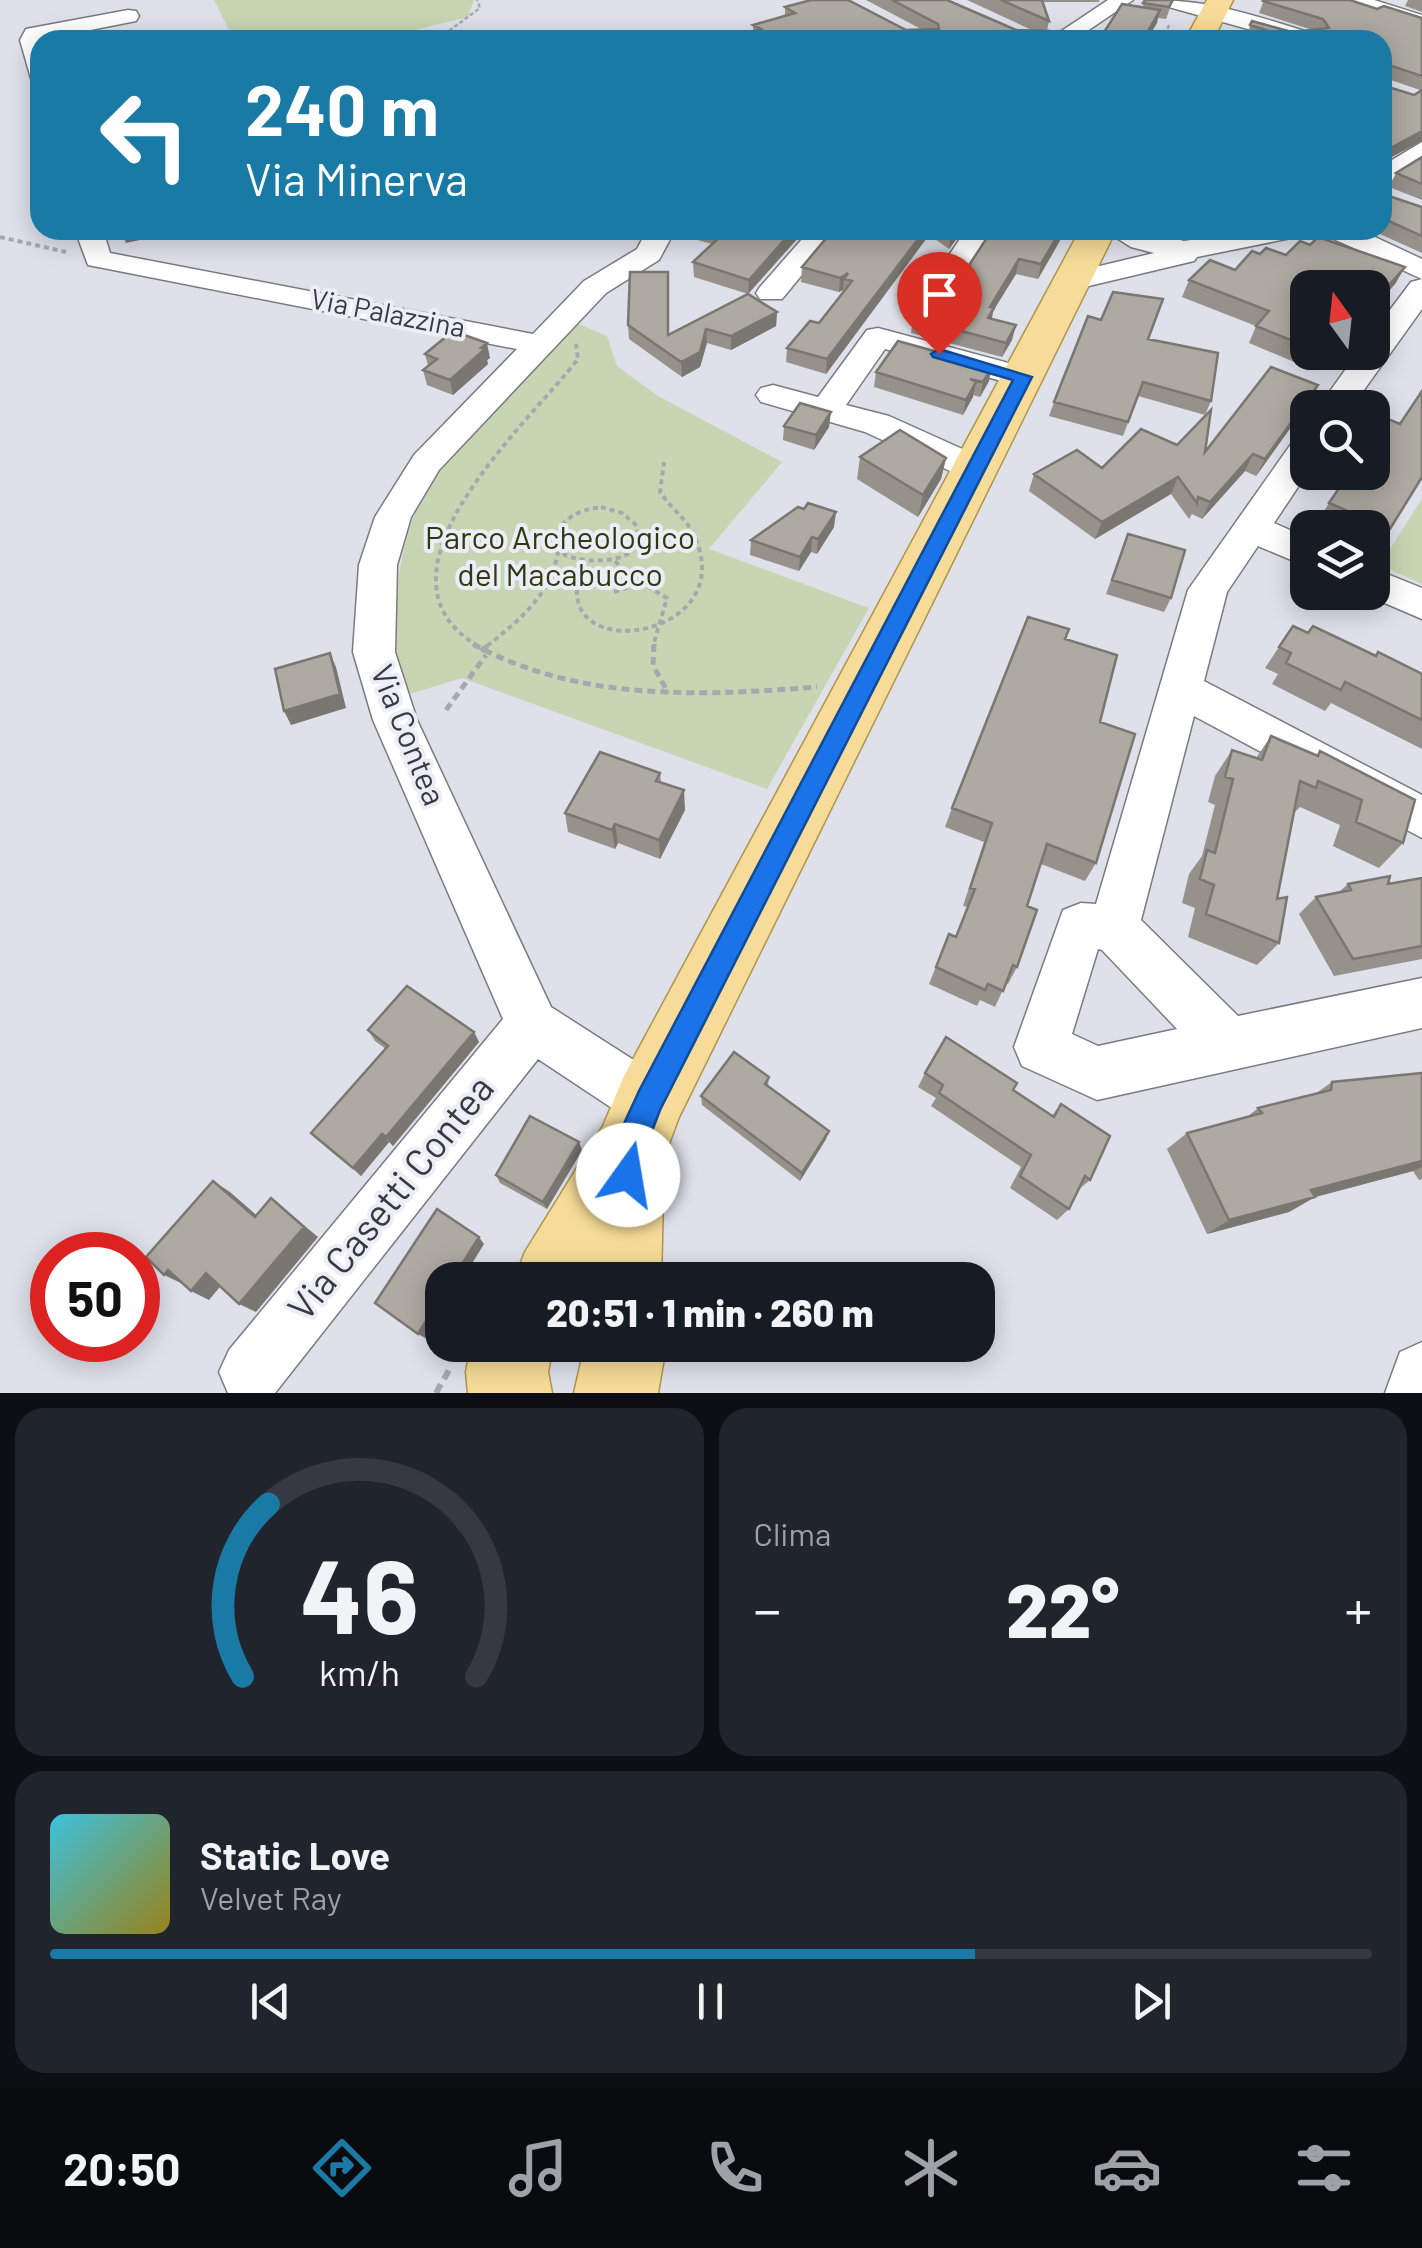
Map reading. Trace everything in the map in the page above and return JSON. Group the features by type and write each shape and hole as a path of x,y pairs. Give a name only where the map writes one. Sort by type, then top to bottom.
{"main road":[{"path":"562,1262 639,1127 1093,240"},
{"path":"624,1262 639,1127"}],"street":[{"path":"1166,0 1210,20 1260,30"},
{"path":"1353,0 1422,22"},
{"path":"1073,30 1116,1"},
{"path":"55,30 128,16"},
{"path":"1392,186 1422,150"},
{"path":"92,240 98,260"},
{"path":"552,334 595,287 648,254 656,240"},
{"path":"771,293 816,240"},
{"path":"930,306 973,240"},
{"path":"1137,240 1178,251 1209,249"},
{"path":"1072,281 1248,240"},
{"path":"1253,257 1310,240"},
{"path":"1359,240 1422,270"},
{"name":"Via Palazzina","path":"98,260 552,334"},
{"path":"1349,390 1416,308"},
{"name":"Via Contea","path":"532,1025 396,720 374,652 378,566 393,518 426,464 459,425 552,334"},
{"path":"825,411 878,336 1024,377"},
{"path":"773,395 877,424 976,469"},
{"path":"1114,927 1208,590 1290,471"},
{"path":"1250,528 1290,546"},
{"path":"1390,590 1422,604"},
{"path":"1180,688 1422,818"},
{"path":"1229,1045 1114,927 1081,926 1041,1047 1097,1073 1229,1045 1422,1003"},
{"path":"532,1025 639,1127"},
{"name":"Via Casetti Contea","path":"250,1372 532,1025"},
{"path":"1417,1393 1422,1374"}],"path":[{"path":"450,30 480,8 477,0"},
{"path":"0,237 98,260"},
{"path":"552,334 575,340 578,359 458,507 438,560 438,602 463,638 484,653 556,680 686,695 830,686"},
{"path":"586,564 575,590 581,612 594,625 626,632 658,626 680,612 703,582 703,566 686,522 661,494 658,482 664,462"},
{"path":"446,710 484,653 541,601 558,570 558,547 558,528 575,513 614,509 633,520 638,538 626,555 615,561 586,564 565,555 558,547"},
{"path":"615,561 632,580 656,587 667,598 650,655 653,673 668,693"},
{"path":"614,592 632,580"}],"green space":[{"path":"214,0 474,0 468,17 415,30 229,30"},
{"name":"Parco Archeologico del Macabucco","path":"576,323 607,336 617,366 658,396 782,462 709,549 869,608 767,789 462,678 403,696 396,605 399,574 414,514 444,462"},
{"path":"1422,499 1422,584 1390,570 1390,549"}],"building":[{"path":"811,0 848,0 906,30 758,30 761,29 753,25 795,13 785,7"},
{"path":"892,0 947,0 1016,30 906,30 939,29 938,24"},
{"path":"1001,0 1042,0 1049,21"},
{"path":"1173,0 1169,7 1143,3"},
{"path":"1350,0 1422,18 1422,76 1392,66 1392,30 1310,30 1329,28 1323,19 1263,1"},
{"path":"1122,4 1160,10 1149,30 1105,30"},
{"path":"1252,21 1285,30 1266,30 1250,25"},
{"path":"1392,88 1414,95 1422,90 1422,131 1392,147"},
{"path":"1422,157 1422,184 1396,173"},
{"path":"1392,197 1422,207 1422,236 1392,222"},
{"path":"717,240 784,240 749,280 693,262"},
{"path":"825,240 917,240 827,359 787,348 810,321 819,323 852,281 844,279 848,273 840,278 802,267"},
{"path":"985,240 1055,240 1041,264 1019,259 990,307 994,308 988,318 1016,325 1006,343 913,318 925,301 947,299"},
{"path":"1315,240 1327,240 1405,267 1390,284 1390,270 1290,270 1290,340 1256,326 1269,311 1189,280 1210,260 1235,270 1252,251 1260,254 1266,248 1286,255 1300,241 1310,245"},
{"path":"630,272 668,272 668,335 748,294 777,312 731,336 706,329 700,352 681,362 628,325"},
{"path":"1113,292 1163,299 1148,339 1218,353 1211,401 1143,382 1128,422 1054,402 1088,316 1101,320"},
{"path":"453,331 487,343 481,348 485,349 450,380 423,370 437,359 425,354"},
{"path":"898,341 992,367 983,382 970,379 976,382 966,400 876,372"},
{"path":"1271,367 1318,385 1314,390 1290,390 1290,424 1265,459 1253,454 1210,502 1198,497 1197,503 1178,477 1102,522 1034,474 1077,450 1102,468 1141,429 1177,445 1211,410 1205,452"},
{"path":"1422,391 1422,477 1390,529 1390,510 1345,510 1329,503 1338,490 1390,490 1390,420 1400,424"},
{"path":"800,403 831,412 816,435 784,426"},
{"path":"900,430 946,458 923,495 860,457"},
{"path":"808,503 836,512 818,539 812,537 800,557 751,540 798,507 804,509"},
{"path":"1128,534 1185,550 1171,598 1112,580"},
{"path":"1028,617 1069,629 1065,639 1117,655 1100,722 1135,734 1096,863 1047,844 1027,906 1037,910 1017,967 1013,965 1003,991 988,984 985,990 936,967 949,934 956,937 975,889 970,888 992,823 952,808"},
{"path":"1293,626 1308,633 1313,626 1422,674 1422,720 1345,682 1341,690 1286,663 1291,653 1279,647"},
{"path":"330,653 340,694 284,711 275,669"},
{"path":"1271,736 1318,756 1320,751 1415,800 1403,843 1356,822 1362,800 1318,781 1316,788 1300,781 1277,899 1287,897 1279,943 1206,914 1214,885 1200,879 1207,850 1215,853 1233,779 1225,777 1232,750 1262,760"},
{"path":"600,752 660,773 656,781 684,790 659,840 615,824 612,830 565,813"},
{"path":"1390,876 1388,884 1422,878 1422,946 1353,959 1316,897 1351,890 1348,884"},
{"path":"407,986 474,1032 386,1137 382,1134 353,1168 311,1133 388,1046 368,1030"},
{"path":"946,1037 1017,1083 1013,1090 1054,1117 1061,1104 1110,1136 1090,1180 1085,1176 1069,1209 1020,1176 1031,1155 939,1093 943,1085 925,1073"},
{"path":"734,1052 769,1077 765,1084 829,1131 802,1173 701,1096"},
{"path":"1422,1073 1422,1161 1311,1190 1315,1197 1229,1220 1187,1133 1262,1113 1258,1108 1331,1090 1332,1082"},
{"path":"530,1116 579,1142 543,1202 496,1175"},
{"path":"213,1181 255,1217 271,1198 304,1227 239,1304 206,1273 191,1291 168,1270 164,1275 160,1271 160,1241"},
{"path":"437,1209 479,1237 463,1262 425,1262 425,1323 418,1334 375,1303"}],"route":[{"path":"628,1175 629,1152 649,1101 1024,377 939,354"}]}
